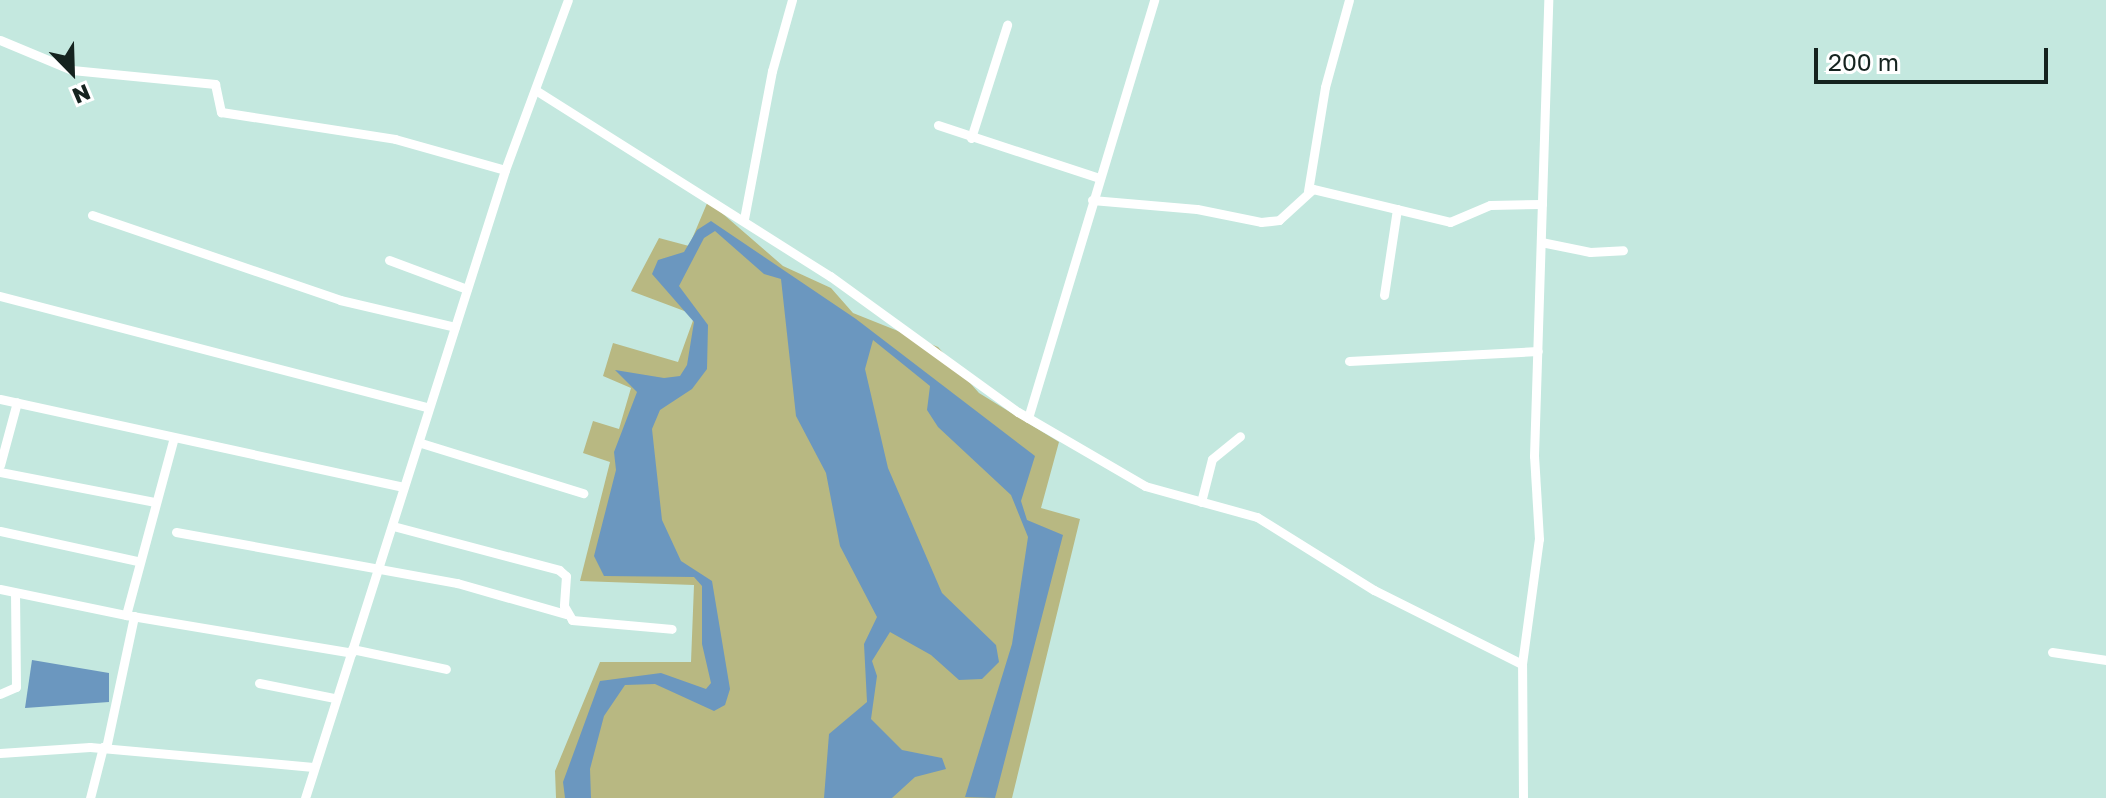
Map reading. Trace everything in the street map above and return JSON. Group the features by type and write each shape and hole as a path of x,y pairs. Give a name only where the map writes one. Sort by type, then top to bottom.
{"street":[{"path":"305,798 334,698 421,443 429,408 505,170 537,91 568,0"},
{"path":"744,219 772,71 792,0"},
{"path":"1028,418 1154,0"},
{"path":"1092,200 1273,222 1308,191 1325,87 1349,0"},
{"path":"1523,798 1522,664 1539,539 1538,351 1548,0"},
{"path":"971,138 1007,25"},
{"path":"0,40 72,70 215,84 221,112 395,139 505,170"},
{"path":"537,91 744,219 1028,418 1145,486 1257,517 1374,590 1522,664"},
{"path":"938,125 1099,178"},
{"path":"1308,191 1458,222 1490,205 1542,204"},
{"path":"1384,295 1397,209"},
{"path":"92,215 340,300 455,327"},
{"path":"1541,242 1590,252 1623,250"},
{"path":"389,260 467,289"},
{"path":"0,296 429,408"},
{"path":"1349,361 1538,351"},
{"path":"0,399 404,487"},
{"path":"0,465 17,402"},
{"path":"1201,502 1212,459 1240,436"},
{"path":"90,798 104,748 138,561 174,437"},
{"path":"421,443 583,493"},
{"path":"0,472 154,502"},
{"path":"393,526 559,570 566,576 566,614"},
{"path":"0,531 138,561"},
{"path":"176,532 376,571 457,583 566,614 572,620 672,629"},
{"path":"0,589 130,616 446,669"},
{"path":"0,694 16,687 15,593"},
{"path":"2052,652 2106,660"},
{"path":"259,683 334,698"},
{"path":"0,753 104,748 313,767"}],"green space":[{"path":"708,201 783,266 831,288 853,313 938,347 979,393 1059,442 1041,508 1080,519 1012,798 556,798 555,771 600,662 691,662 694,585 580,581 610,462 583,453 593,421 619,429 631,388 603,376 613,343 678,362 695,315 631,291 659,238 689,246"}],"water":[{"path":"711,221 856,319 1035,456 1021,501 1027,520 1063,535 995,798 965,797 1012,644 1028,537 1011,495 938,427 927,410 930,386 873,340 865,369 888,468 942,593 996,645 999,662 982,679 959,680 931,655 890,632 872,661 877,676 871,719 902,750 942,758 946,769 915,777 892,798 824,798 829,734 867,702 864,644 877,617 840,546 826,473 796,416 781,279 764,274 715,231 704,238 679,286 708,325 707,369 692,389 660,410 652,429 662,520 681,561 712,581 730,689 725,705 714,711 655,684 625,685 604,716 590,769 591,798 565,798 563,782 600,681 661,673 706,689 711,683 702,644 702,586 694,577 604,576 594,556 616,470 614,452 637,392 615,370 664,378 680,376 687,365 694,322 652,274 658,260 684,252 697,230"},
{"path":"32,660 109,673 109,702 25,708"}]}
